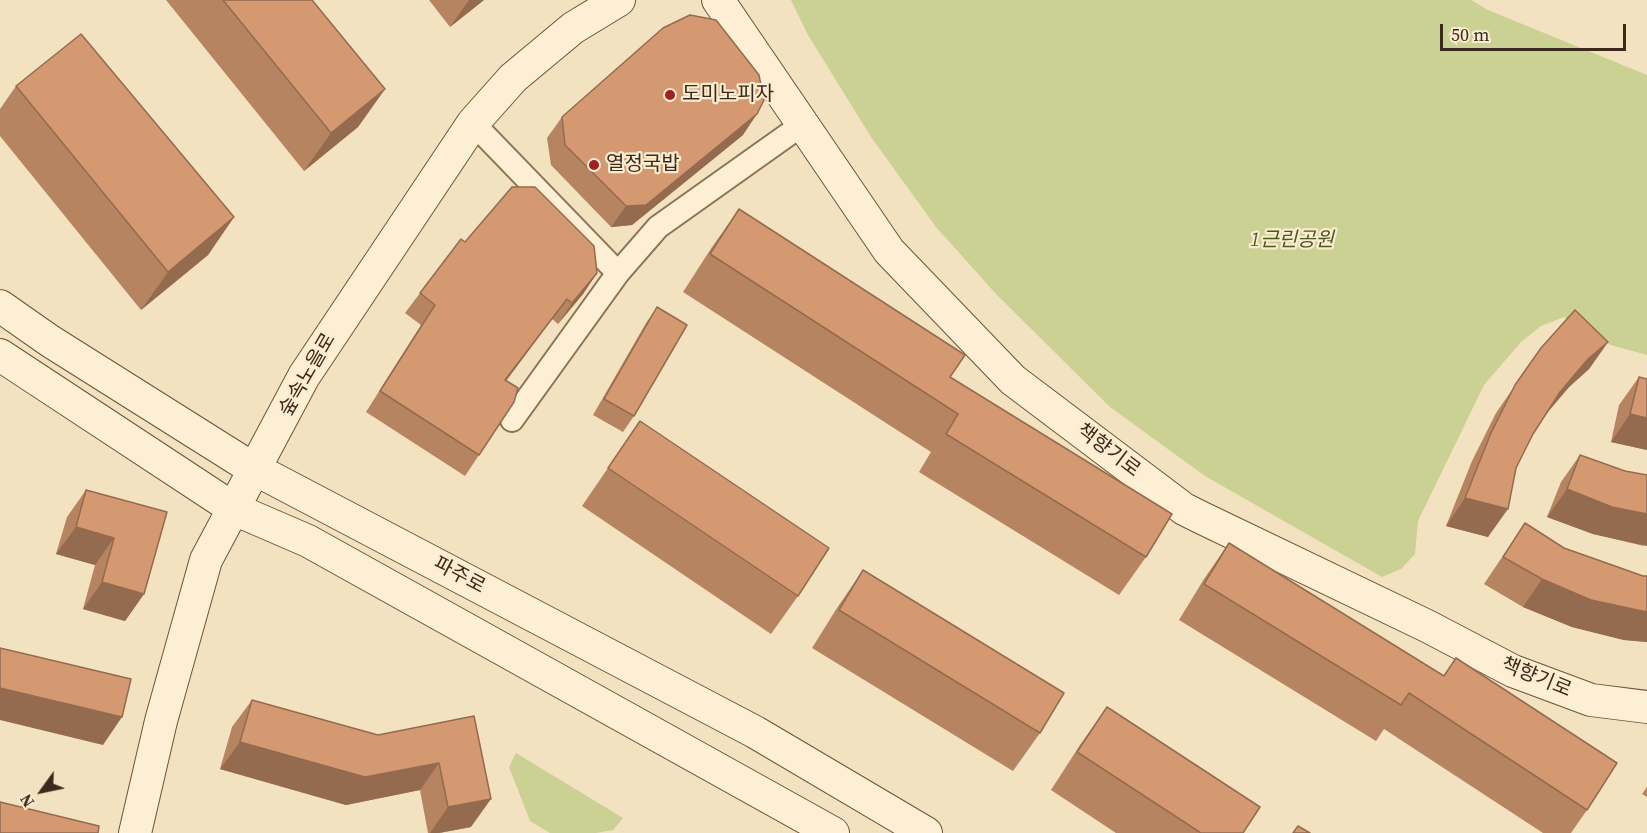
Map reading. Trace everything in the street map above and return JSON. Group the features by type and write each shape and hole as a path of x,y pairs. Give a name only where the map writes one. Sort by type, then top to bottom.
{"street":[{"name":"숲속노을로","path":"135,833 161,721 206,560 256,470 304,376 473,123 513,78 573,28 619,0"},
{"name":"책향기로","path":"718,0 889,251 1013,380 1184,508 1427,626 1513,671 1591,700 1647,707"},
{"path":"473,123 618,273"},
{"path":"512,420 618,273 658,227 802,124"},
{"name":"파주로","path":"0,306 50,341 256,470 755,732 926,833"},
{"path":"0,355 234,509 308,541 833,833"}],"green space":[{"name":"1근린공원","path":"791,0 1471,0 1488,10 1647,75 1647,355 1611,345 1564,317 1541,326 1521,342 1484,385 1418,521 1415,554 1401,569 1382,577 1205,476 1110,407 996,294 936,227 871,137 808,35"},
{"path":"516,753 623,818 613,830 596,833 550,833 530,821 509,767"}],"building":[{"path":"223,0 312,0 385,89 331,133"},
{"path":"690,15 716,20 759,75 764,100 757,114 646,205 626,206 565,145 562,117 663,28"},
{"path":"81,34 234,217 168,272 16,86"},
{"path":"512,187 535,187 594,246 597,273 572,303 567,299 505,380 518,388 514,402 479,455 380,391 435,305 420,293 461,239 465,242"},
{"path":"739,209 965,355 950,377 1172,514 1146,557 946,434 958,414 710,254"},
{"path":"657,307 687,325 634,416 604,399"},
{"path":"1575,310 1608,342 1588,359 1560,392 1533,434 1516,468 1508,509 1465,498 1491,433 1515,385 1541,348"},
{"path":"1639,377 1647,379 1647,418 1630,414"},
{"path":"640,421 829,548 798,596 608,468"},
{"path":"1580,455 1625,471 1647,475 1647,514 1612,507 1567,489"},
{"path":"86,490 167,512 144,594 102,582 114,538 76,527"},
{"path":"1525,523 1564,548 1647,576 1647,612 1591,600 1542,579 1503,557"},
{"path":"1229,543 1444,676 1456,658 1617,763 1587,810 1409,693 1401,705 1204,584"},
{"path":"863,570 1064,693 1040,733 839,610"},
{"path":"0,648 131,679 122,717 0,688"},
{"path":"252,700 378,735 474,716 491,799 448,807 439,763 365,777 240,742"},
{"path":"1107,707 1260,807 1243,833 1201,833 1077,752"},
{"path":"0,802 99,826 98,833 0,833"},
{"path":"1298,826 1310,833 1293,833"}],"place":[{"name":"도미노피자","path":"670,95"},
{"name":"열정국밥","path":"594,165"}]}
